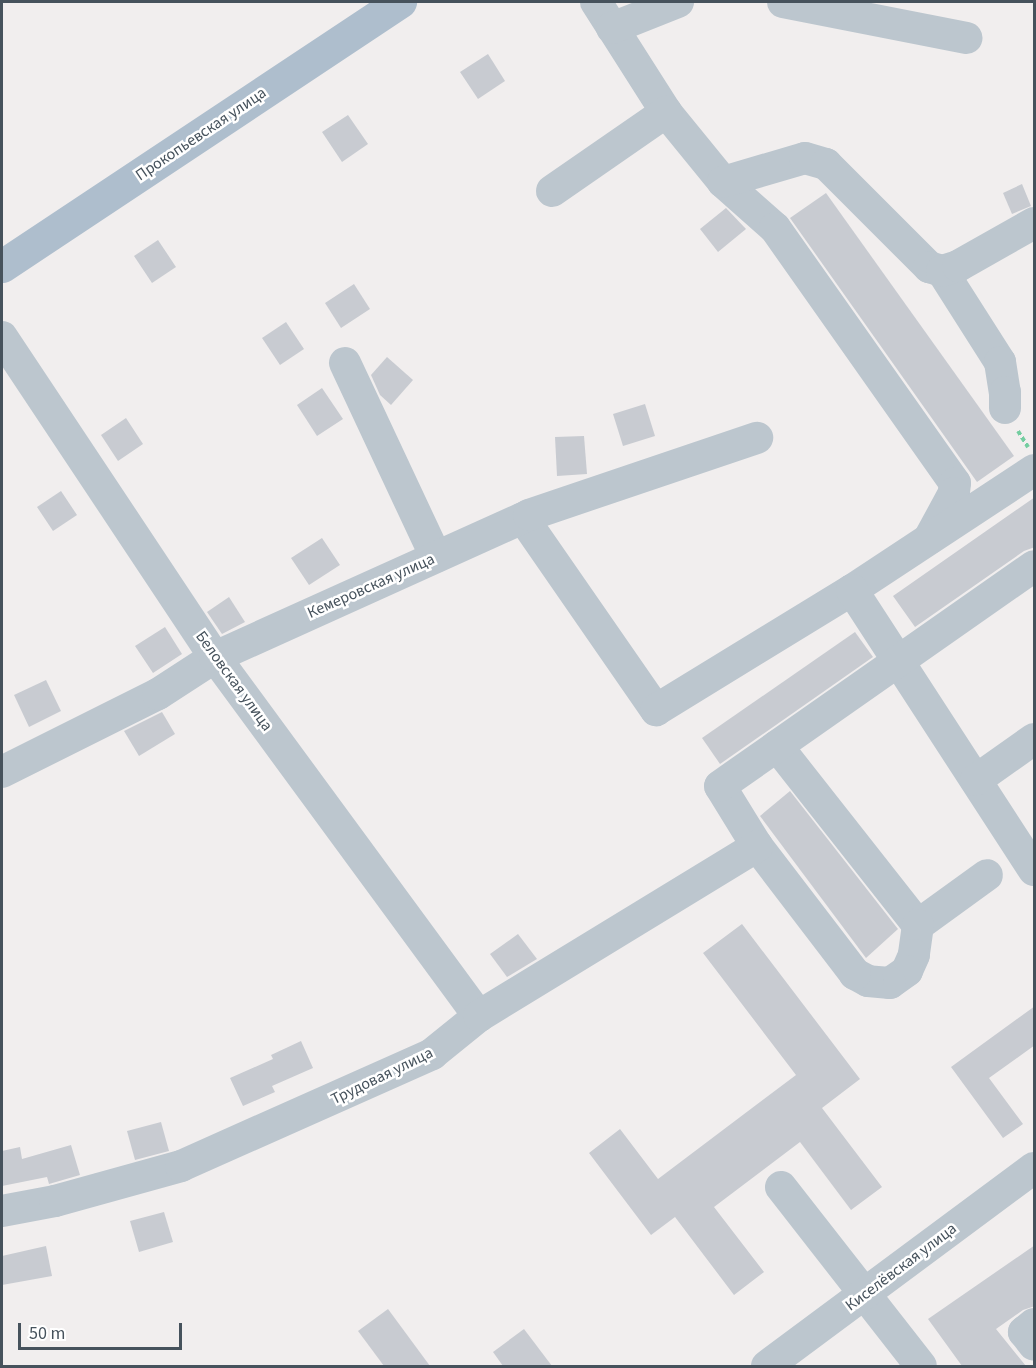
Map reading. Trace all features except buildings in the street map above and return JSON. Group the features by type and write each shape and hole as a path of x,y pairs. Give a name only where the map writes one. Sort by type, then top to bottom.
{"main road":[{"name":"Прокопьевская улица","path":"2,266 400,2"}],"street":[{"path":"596,2 666,112 723,182 775,228 955,483 954,493 928,541"},
{"path":"612,28 678,2"},
{"path":"783,2 966,38"},
{"path":"552,191 666,112"},
{"path":"723,182 805,159 826,164 929,267 942,271 958,266 1035,223"},
{"path":"942,271 1000,362 1005,408"},
{"name":"Беловская улица","path":"2,337 215,657 479,1016"},
{"path":"345,363 436,557"},
{"name":"Кемеровская улица","path":"2,772 158,693 215,657 523,518 757,438"},
{"path":"523,518 656,710 928,541 1032,459"},
{"path":"987,875 918,926 914,955 907,971 890,983 868,981 855,974 757,846 720,786 897,660 1035,566"},
{"path":"852,590 1035,870"},
{"path":"976,780 1035,738"},
{"path":"777,746 918,926"},
{"name":"Трудовая улица","path":"2,1211 55,1201 181,1166 432,1054 479,1016 757,846"},
{"name":"Киселёвская улица","path":"767,1366 1035,1168"},
{"path":"781,1187 921,1366"},
{"path":"1035,1324 1024,1332 1035,1344"}],"path":[{"path":"1005,408 1032,459"}]}
